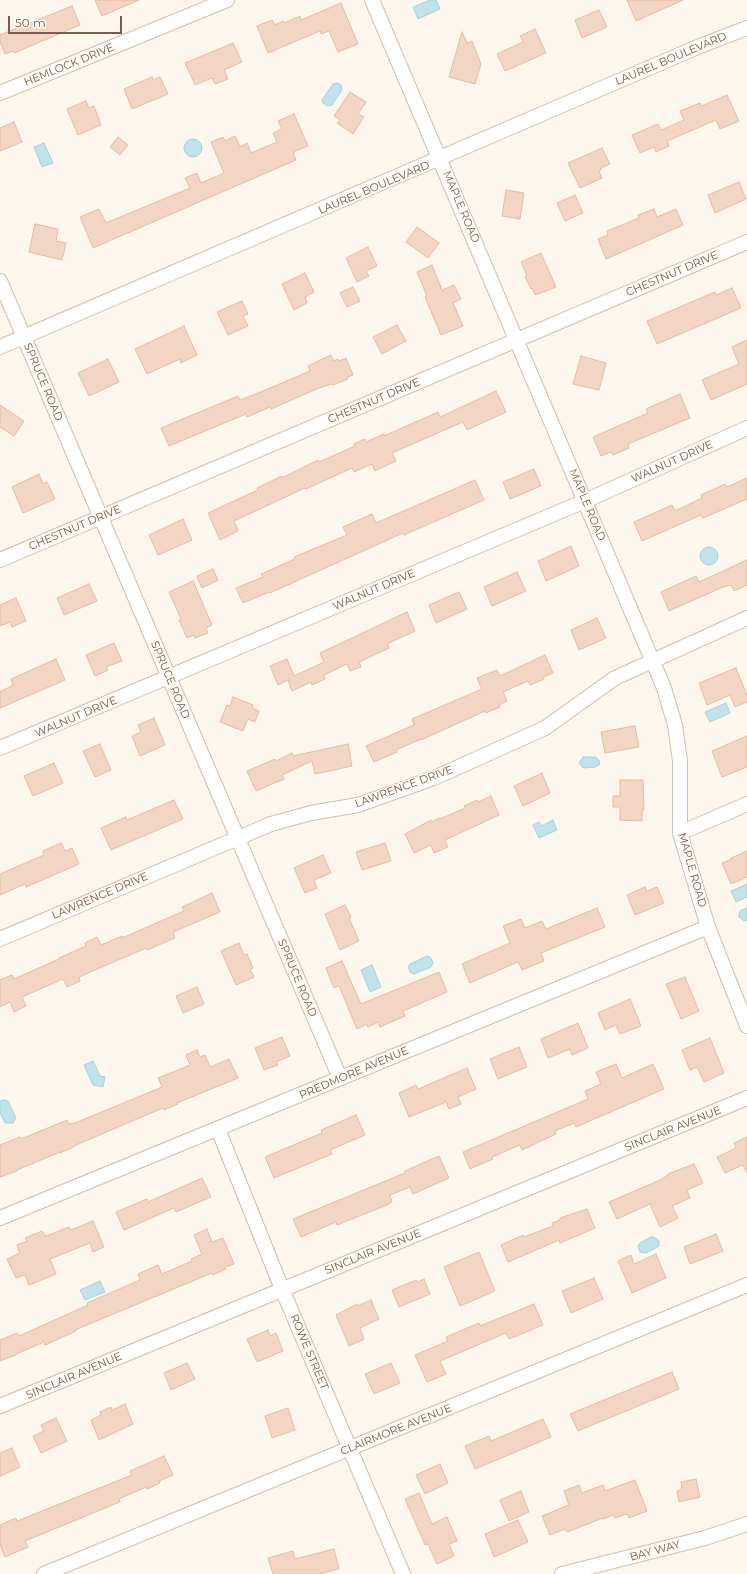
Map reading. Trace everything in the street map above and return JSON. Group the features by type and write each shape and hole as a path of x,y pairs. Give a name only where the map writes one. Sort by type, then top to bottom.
{"street":[{"name":"HEMLOCK DRIVE","path":"0,93 227,0"},
{"name":"MAPLE ROAD","path":"372,0 654,660 675,725 680,761 680,833 708,927 742,1000 747,1026"},
{"name":"LAUREL BOULEVARD","path":"0,347 700,46 747,28"},
{"name":"CHESTNUT DRIVE","path":"0,560 747,242"},
{"name":"SPRUCE ROAD","path":"0,281 340,1078"},
{"name":"WALNUT DRIVE","path":"0,748 169,678 585,501 747,428"},
{"name":"LAWRENCE DRIVE","path":"0,939 271,824 358,805 434,778 545,728 615,678 747,618"},
{"path":"680,833 747,804"},
{"name":"PREDMORE AVENUE","path":"0,1218 708,927"},
{"name":"SINCLAIR AVENUE","path":"0,1406 747,1098"},
{"name":"ROWE STREET","path":"218,1129 282,1289 403,1574"},
{"name":"CLAIRMORE AVENUE","path":"44,1574 747,1285"},
{"name":"BAY WAY","path":"562,1574 705,1538 747,1524"}],"water":[{"path":"430,0 436,0 440,9 418,19 413,7"},
{"path":"337,83 341,85 342,90 332,105 327,106 322,100 333,84"},
{"path":"193,139 199,142 202,148 199,154 193,157 187,154 184,148 187,142"},
{"path":"44,143 53,163 42,167 34,147"},
{"path":"709,547 715,550 718,556 715,562 709,565 703,562 700,556 703,550"},
{"path":"726,703 730,713 710,722 705,712"},
{"path":"583,757 596,757 600,764 596,767 583,768 579,763"},
{"path":"553,820 557,830 539,838 533,825 539,822 541,826"},
{"path":"747,884 747,897 736,902 731,891"},
{"path":"747,908 747,920 744,921 739,917 739,914 740,911"},
{"path":"427,956 431,958 433,963 431,967 414,974 410,972 408,967 410,964"},
{"path":"372,965 381,987 370,992 361,970"},
{"path":"93,1061 100,1076 105,1077 103,1087 93,1085 84,1065"},
{"path":"0,1101 8,1101 16,1118 13,1123 5,1123 0,1113"},
{"path":"654,1237 659,1241 659,1246 646,1253 640,1252 638,1246 640,1243"},
{"path":"100,1281 105,1292 85,1300 80,1290"}],"building":[{"path":"95,0 139,0 102,16"},
{"path":"627,0 683,0 636,21"},
{"path":"341,3 358,44 338,52 329,31 321,34 320,31 268,53 257,26 272,20 275,25 283,21 284,23 300,16 301,20"},
{"path":"72,6 80,25 14,53 13,51 5,54 0,42 0,35"},
{"path":"599,10 607,27 582,38 575,20"},
{"path":"535,29 546,53 505,71 497,54 523,42 520,36"},
{"path":"462,32 467,43 472,41 481,64 475,84 449,77"},
{"path":"233,43 242,62 224,70 228,79 215,84 212,78 195,85 185,63"},
{"path":"152,77 153,80 160,77 168,94 132,109 124,89"},
{"path":"350,92 366,102 358,114 364,117 353,134 337,123 340,120 334,116"},
{"path":"727,95 739,121 720,129 716,120 667,141 669,146 656,152 654,147 640,153 632,135 658,124 661,130 684,120 680,111 700,103 701,106"},
{"path":"86,101 89,108 94,106 101,125 78,135 67,109"},
{"path":"294,114 308,146 293,152 296,160 93,248 80,217 99,209 106,223 190,188 185,178 197,173 201,183 224,173 211,142 223,137 225,141 235,136 240,147 247,143 251,153 277,142 273,133 282,129 278,121"},
{"path":"14,122 22,142 0,151 0,128"},
{"path":"118,137 128,145 120,155 110,147"},
{"path":"602,148 610,164 601,168 599,171 602,178 580,188 568,163"},
{"path":"739,182 746,199 715,213 708,195"},
{"path":"506,190 524,193 520,219 502,216"},
{"path":"575,195 583,213 565,221 557,203"},
{"path":"654,209 657,217 676,209 683,225 606,259 598,239 608,235 607,231 639,218 638,215"},
{"path":"35,224 58,229 56,241 66,243 62,260 29,252"},
{"path":"417,227 439,243 428,258 406,242"},
{"path":"368,247 377,266 366,271 369,276 357,282 346,258"},
{"path":"541,253 556,287 535,295 525,277 527,276 521,262"},
{"path":"432,265 442,290 454,285 461,299 453,303 463,326 441,335 425,297 427,296 417,272"},
{"path":"305,273 314,292 305,297 307,303 294,310 282,284"},
{"path":"353,287 360,301 347,307 340,293"},
{"path":"732,288 741,308 657,344 647,321 715,292 716,295"},
{"path":"242,301 248,314 243,316 248,326 228,335 217,312"},
{"path":"397,325 406,341 382,354 373,337"},
{"path":"184,326 197,355 181,363 180,359 147,374 135,349"},
{"path":"747,340 747,384 711,400 702,380 739,364 732,347"},
{"path":"331,355 334,361 338,359 339,361 346,358 353,375 347,377 348,379 333,385 319,388 271,409 270,407 247,417 246,414 169,446 161,428 238,396 240,400 310,371 308,366"},
{"path":"581,356 606,363 599,390 573,384"},
{"path":"108,359 119,382 89,396 78,373"},
{"path":"496,391 506,412 467,430 463,422 392,453 396,461 375,471 372,464 354,472 352,468 306,489 305,488 234,521 238,531 220,540 208,513 258,490 257,488 282,476 282,478 318,460 319,462 355,446 354,444 365,439 366,442 384,434 384,436 438,412 440,417"},
{"path":"680,394 690,418 628,444 629,448 613,455 611,452 601,456 593,437 648,413 646,409"},
{"path":"0,405 24,421 14,436 0,427"},
{"path":"534,469 541,486 510,499 503,482"},
{"path":"39,474 43,484 47,482 55,499 23,513 12,487"},
{"path":"747,478 747,499 703,518 701,515 642,541 634,522 672,505 675,511 702,498 701,495 725,484 727,487"},
{"path":"475,480 484,500 404,535 403,533 270,593 269,592 243,603 236,588 263,577 261,574 295,559 294,557 347,535 343,527 372,514 376,523"},
{"path":"183,519 192,540 158,555 149,535"},
{"path":"571,546 579,566 546,581 538,561"},
{"path":"747,560 747,585 734,591 731,585 723,587 669,611 661,592 696,576 699,582"},
{"path":"213,569 218,580 202,588 197,576"},
{"path":"517,572 526,591 492,606 484,587"},
{"path":"193,581 212,625 206,628 208,633 195,638 194,635 187,638 179,620 181,619 169,592"},
{"path":"89,584 97,601 64,615 57,598"},
{"path":"459,592 467,609 436,623 429,605"},
{"path":"16,598 26,621 12,627 10,622 0,626 0,605"},
{"path":"407,612 415,631 387,644 389,648 359,662 361,667 350,671 347,664 324,675 325,679 312,685 311,682 292,691 288,680 278,685 270,666 287,659 294,676 324,662 320,653"},
{"path":"597,618 606,638 579,650 571,630"},
{"path":"114,643 122,661 106,667 108,670 95,676 86,655"},
{"path":"545,655 553,673 530,685 528,681 503,692 507,701 499,705 500,707 486,713 485,711 396,750 397,752 374,762 366,746 414,725 412,719 482,689 477,678 497,670 500,676"},
{"path":"56,659 65,680 0,708 0,692 13,685 11,679"},
{"path":"736,668 747,695 747,702 735,707 730,695 707,705 699,683"},
{"path":"233,697 253,705 252,708 259,711 255,722 248,719 243,731 220,722 227,705 230,706"},
{"path":"154,718 165,745 140,756 132,736 141,732 138,725"},
{"path":"635,726 639,747 605,753 601,732"},
{"path":"747,736 747,767 722,777 712,751"},
{"path":"100,744 111,770 95,777 83,751"},
{"path":"348,744 352,766 315,774 312,761 282,775 284,779 256,791 247,771 275,759 276,761 292,753 293,756"},
{"path":"54,763 63,783 33,796 24,776"},
{"path":"542,773 550,793 523,806 514,786"},
{"path":"620,780 643,780 644,810 642,810 642,821 620,820 620,807 613,807 613,796 620,796"},
{"path":"491,796 499,815 445,840 448,847 434,853 431,845 414,853 405,834 431,820 432,822 439,818 440,819 465,808 464,806 477,800 478,802"},
{"path":"174,800 183,819 111,850 101,828 126,817 127,820"},
{"path":"61,843 65,851 72,848 79,864 26,887 25,884 0,895 0,874 44,855 43,851"},
{"path":"385,843 391,861 362,870 356,852"},
{"path":"747,851 747,877 731,884 722,863"},
{"path":"323,855 331,873 314,880 317,888 305,893 294,868"},
{"path":"645,887 647,891 657,887 664,903 635,915 627,895"},
{"path":"212,893 220,912 173,932 175,938 147,950 146,948 79,977 80,981 67,987 63,979 22,997 26,1006 14,1012 10,1002 0,1007 0,980 12,975 14,979 86,946 85,943 97,937 101,945 122,936 122,938 184,911 182,907"},
{"path":"345,905 351,917 349,918 359,941 340,950 325,914"},
{"path":"597,908 605,927 541,953 544,961 522,970 518,962 470,983 462,964 510,943 503,926 521,919 525,928 542,921 546,929"},
{"path":"239,943 244,955 247,954 253,968 250,969 254,977 236,985 221,951"},
{"path":"342,961 361,1004 439,972 447,992 403,1011 405,1016 380,1027 378,1022 368,1027 367,1024 357,1029 339,986 334,988 326,968"},
{"path":"685,977 699,1011 681,1019 666,984"},
{"path":"197,987 204,1004 183,1013 176,996"},
{"path":"630,999 641,1026 620,1034 616,1025 605,1030 598,1013"},
{"path":"578,1023 588,1048 572,1055 570,1049 548,1058 541,1039"},
{"path":"282,1037 290,1056 276,1062 278,1065 264,1070 255,1048"},
{"path":"710,1038 724,1073 704,1082 697,1067 690,1070 682,1050"},
{"path":"519,1047 527,1067 498,1079 490,1059"},
{"path":"197,1050 200,1057 205,1055 210,1067 229,1059 238,1078 0,1177 0,1145 20,1137 21,1139 67,1120 69,1124 75,1123 162,1087 158,1078 190,1065 186,1055"},
{"path":"616,1064 622,1078 653,1064 664,1089 576,1127 574,1123 555,1131 556,1134 522,1150 520,1145 492,1157 493,1159 470,1169 463,1152 588,1099 585,1091 601,1084 596,1072"},
{"path":"467,1068 476,1089 458,1097 461,1104 449,1109 446,1102 409,1117 399,1093 416,1085 418,1089"},
{"path":"356,1115 365,1135 330,1150 332,1154 274,1178 265,1157 322,1133 321,1130"},
{"path":"747,1137 747,1173 743,1165 725,1173 717,1157 736,1148 734,1143"},
{"path":"439,1156 449,1178 413,1194 410,1187 390,1195 392,1202 387,1205 337,1225 336,1222 301,1237 293,1219 405,1173 405,1171"},
{"path":"694,1164 703,1183 687,1190 690,1198 672,1206 678,1218 660,1227 650,1204 617,1219 609,1202 660,1180 668,1174"},
{"path":"202,1178 211,1197 176,1212 174,1208 124,1230 116,1212 147,1199 148,1202"},
{"path":"587,1209 595,1228 560,1243 559,1240 508,1262 501,1245 523,1235 524,1237 553,1226 552,1223 560,1220 560,1218"},
{"path":"93,1221 104,1247 93,1252 90,1243 50,1259 56,1274 29,1285 25,1275 16,1278 7,1259 20,1253 17,1245 27,1241 25,1238 42,1231 46,1236 69,1227 71,1230"},
{"path":"207,1229 212,1242 223,1238 234,1264 225,1267 226,1269 213,1275 212,1273 75,1330 76,1331 45,1345 44,1342 0,1361 0,1340 17,1333 19,1336 88,1305 87,1303 140,1280 138,1274 158,1265 162,1274 192,1261 191,1259 202,1254 194,1235"},
{"path":"716,1234 723,1251 690,1264 684,1247"},
{"path":"479,1252 495,1291 460,1306 444,1267"},
{"path":"656,1254 666,1278 632,1293 618,1261 631,1255 634,1264"},
{"path":"594,1278 603,1299 571,1313 562,1291"},
{"path":"424,1279 430,1294 399,1307 392,1290 416,1280 417,1282"},
{"path":"371,1300 379,1319 360,1328 364,1339 349,1346 336,1315 357,1304 357,1306"},
{"path":"534,1304 543,1325 509,1339 506,1333 440,1361 446,1374 427,1382 415,1355 448,1341 446,1337 479,1323 480,1326"},
{"path":"268,1330 270,1336 276,1333 283,1351 257,1362 247,1339"},
{"path":"187,1363 195,1379 171,1390 164,1373"},
{"path":"391,1363 400,1383 374,1394 365,1374"},
{"path":"672,1372 679,1389 578,1431 570,1414"},
{"path":"125,1404 133,1424 99,1440 91,1420 101,1415 100,1412 111,1407 112,1410"},
{"path":"288,1408 295,1430 272,1438 265,1416"},
{"path":"56,1418 67,1441 41,1453 33,1436 44,1431 41,1425"},
{"path":"543,1419 551,1437 475,1469 465,1446 489,1436 491,1441"},
{"path":"12,1448 20,1467 0,1476 0,1453"},
{"path":"164,1456 173,1475 159,1481 160,1483 147,1489 146,1487 119,1499 120,1502 25,1541 28,1547 5,1557 0,1544 0,1525 16,1518 17,1521 132,1475 130,1471"},
{"path":"440,1464 448,1483 425,1494 416,1475"},
{"path":"696,1479 700,1497 679,1502 677,1491 682,1489 681,1482"},
{"path":"635,1480 647,1511 629,1518 627,1514 615,1518 614,1515 567,1532 565,1529 550,1535 542,1516 569,1505 564,1491 579,1485 582,1493 603,1485 605,1491"},
{"path":"521,1491 529,1512 509,1521 500,1500"},
{"path":"419,1493 432,1524 447,1517 457,1541 449,1544 454,1556 437,1564 428,1544 425,1545 405,1499"},
{"path":"518,1520 528,1542 494,1557 485,1534"},
{"path":"334,1549 339,1569 319,1574 273,1574 268,1558 293,1551 295,1559"}]}
